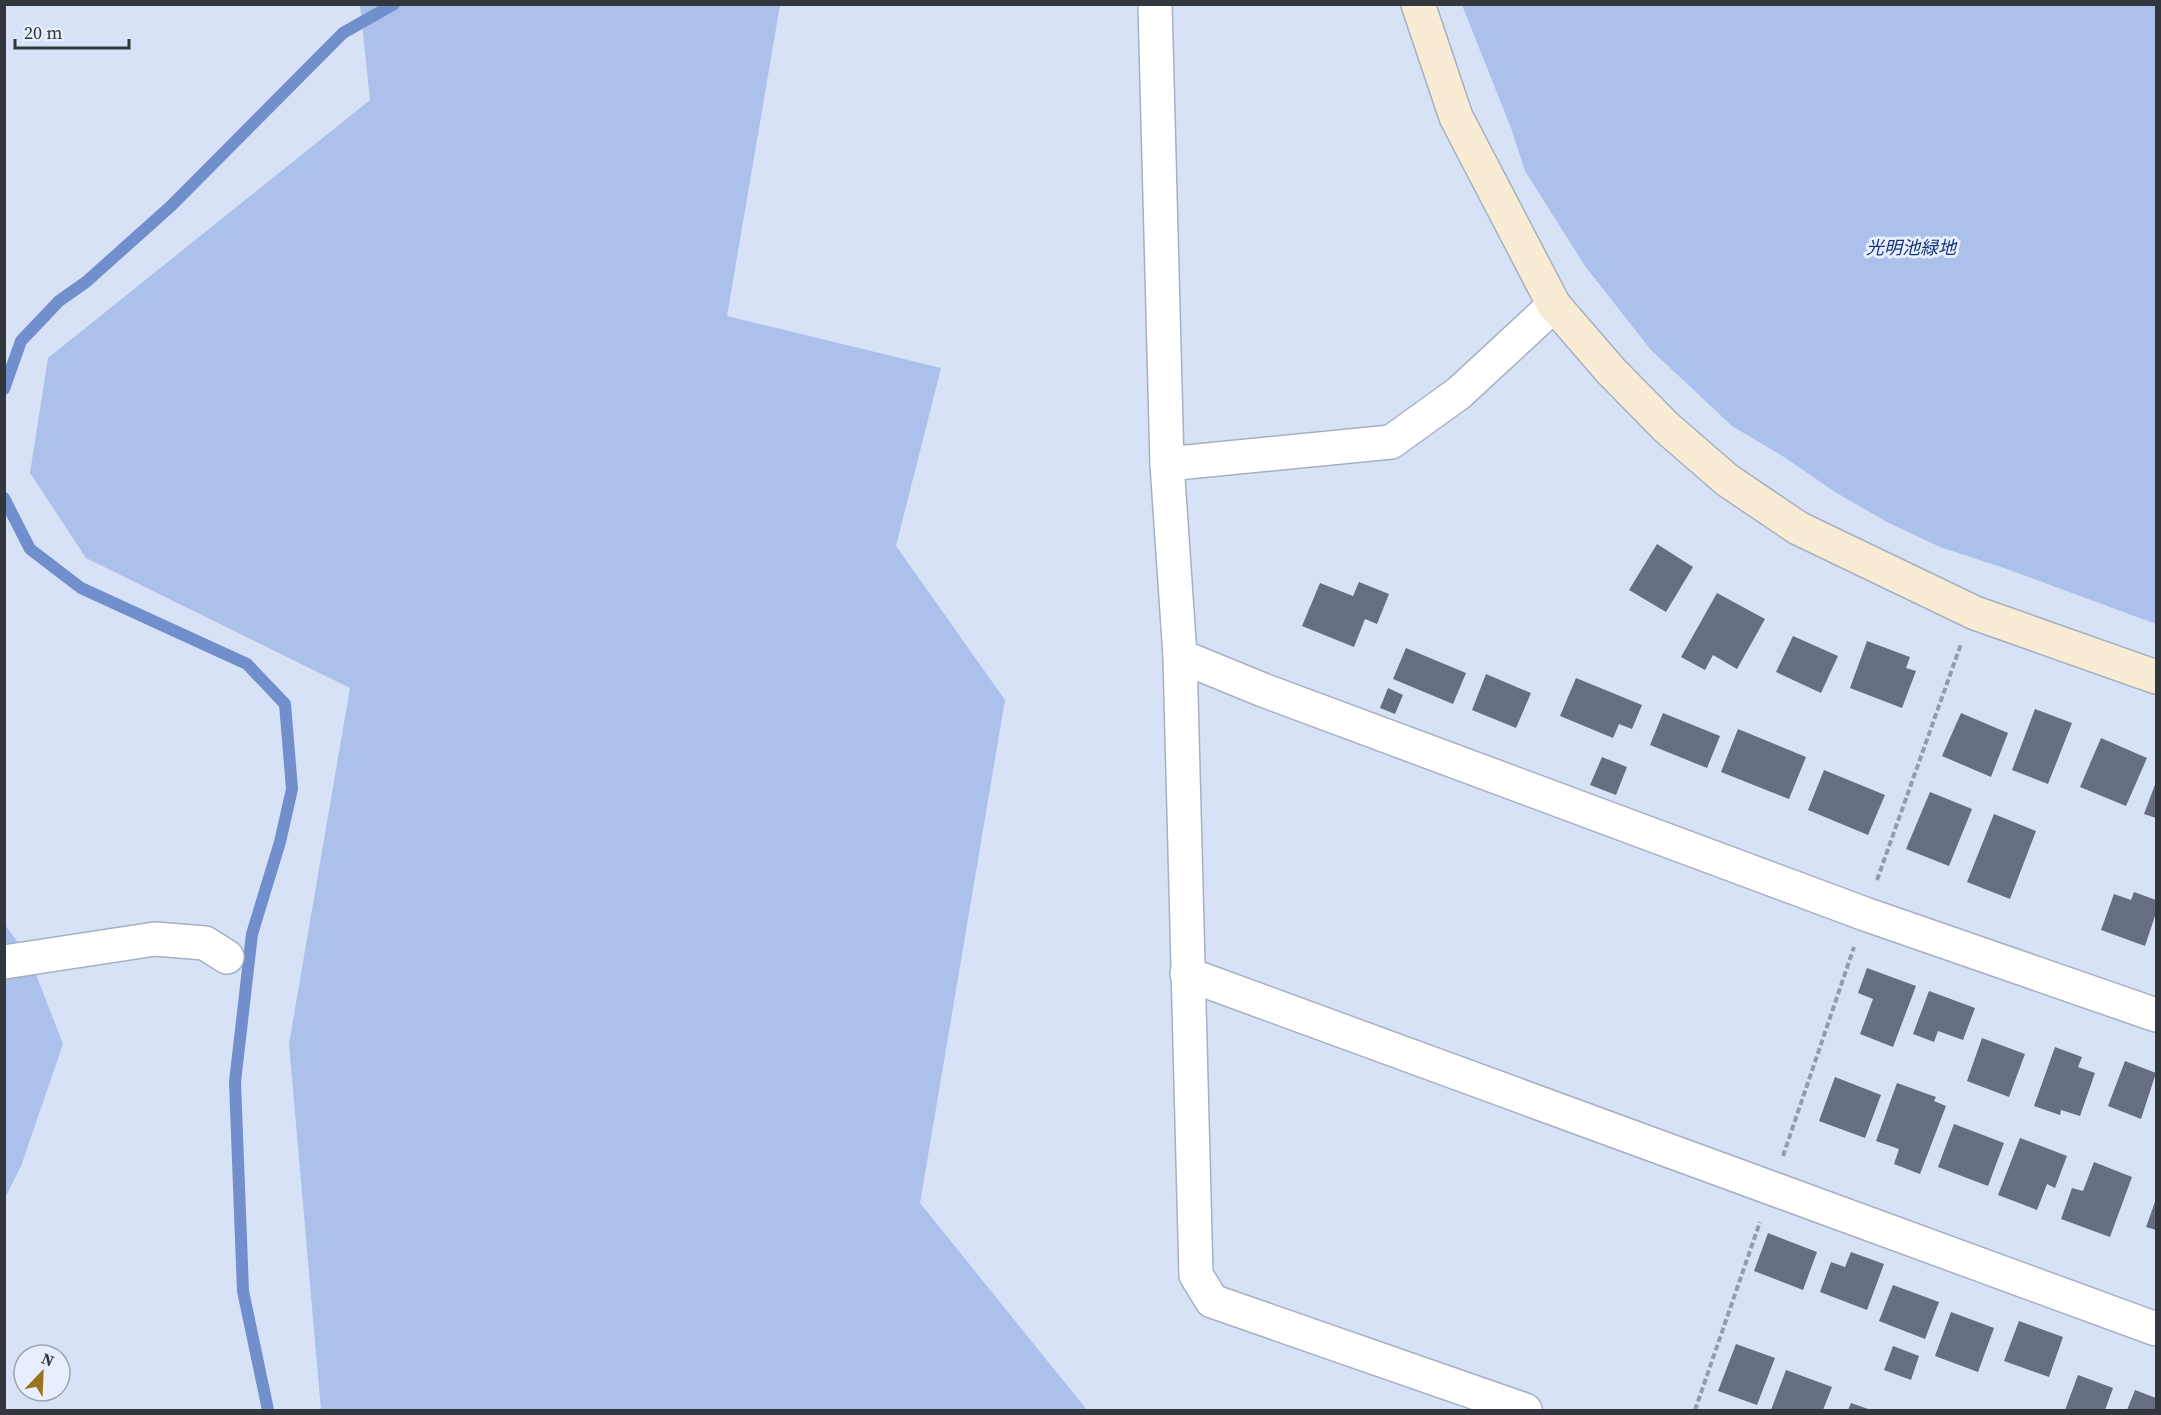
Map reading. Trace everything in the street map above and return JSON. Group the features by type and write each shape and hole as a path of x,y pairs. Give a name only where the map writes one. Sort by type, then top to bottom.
{"street":[{"path":"1155,4 1167,464 1180,656 1196,1275 1212,1301 1525,1410"},
{"path":"1418,4 1456,117 1554,305 1611,371 1666,427 1727,480 1798,528 1975,613 2157,677"},
{"path":"1167,464 1391,442 1459,393 1554,305"},
{"path":"1180,656 1263,690 1865,914 2157,1015"},
{"path":"4,962 155,939 205,943 227,957"},
{"path":"1187,974 2157,1329"}],"path":[{"path":"1695,1410 1865,914 1961,644"}],"green space":[{"path":"360,5 780,5 727,316 941,368 896,546 1005,700 920,1203 1087,1410 321,1410 289,1044 350,688 86,558 30,473 48,358 370,100"},
{"name":"光明池緑地","path":"1462,5 2156,5 2156,624 1940,547 1887,522 1835,492 1784,457 1732,426 1651,350 1585,266 1525,171 1511,128"},
{"path":"5,925 30,959 63,1044 21,1166 5,1198"}],"building":[{"path":"1657,544 1693,567 1666,612 1629,590"},
{"path":"1359,582 1389,594 1377,624 1365,619 1354,647 1302,626 1320,583 1353,596"},
{"path":"1717,593 1765,619 1737,669 1713,655 1705,670 1681,657"},
{"path":"1793,636 1838,656 1821,693 1776,672"},
{"path":"1867,641 1910,657 1906,668 1916,671 1902,708 1850,688"},
{"path":"1406,648 1466,673 1453,704 1393,679"},
{"path":"1486,674 1531,693 1516,728 1472,710"},
{"path":"1576,678 1642,705 1632,729 1619,724 1613,738 1560,716"},
{"path":"1388,688 1403,695 1395,714 1380,708"},
{"path":"2035,709 2072,723 2048,784 2012,770"},
{"path":"1663,713 1720,736 1707,768 1650,745"},
{"path":"1961,713 2008,733 1991,777 1942,756"},
{"path":"1738,729 1806,757 1789,799 1721,772"},
{"path":"2101,738 2147,758 2126,806 2080,787"},
{"path":"1602,757 1627,767 1616,795 1590,785"},
{"path":"1824,770 1885,795 1868,835 1808,810"},
{"path":"2156,782 2156,818 2144,814"},
{"path":"1930,792 1972,809 1949,866 1906,849"},
{"path":"1994,814 2036,831 2010,899 1967,882"},
{"path":"2134,892 2156,900 2156,913 2145,946 2101,930 2114,894 2131,900"},
{"path":"1867,968 1916,986 1893,1047 1860,1034 1873,999 1858,993"},
{"path":"1929,991 1975,1008 1963,1040 1938,1031 1934,1042 1913,1034"},
{"path":"1982,1038 2025,1054 2009,1097 1967,1081"},
{"path":"2055,1047 2082,1057 2078,1067 2095,1073 2080,1116 2061,1110 2060,1115 2034,1106"},
{"path":"2125,1061 2156,1073 2141,1119 2108,1106"},
{"path":"1835,1077 1881,1095 1865,1138 1819,1121"},
{"path":"1897,1083 1936,1097 1934,1101 1946,1106 1920,1174 1894,1164 1899,1149 1876,1141"},
{"path":"1954,1124 2004,1143 1988,1186 1938,1167"},
{"path":"2020,1138 2067,1156 2055,1188 2047,1184 2037,1210 1998,1195"},
{"path":"2094,1162 2132,1177 2110,1237 2061,1219 2072,1188 2083,1191"},
{"path":"2156,1199 2156,1230 2146,1227"},
{"path":"1768,1233 1817,1252 1803,1290 1754,1271"},
{"path":"1851,1252 1884,1264 1867,1310 1820,1292 1831,1262 1845,1267"},
{"path":"1893,1285 1939,1302 1925,1339 1879,1321"},
{"path":"1951,1312 1994,1328 1978,1372 1935,1356"},
{"path":"2019,1321 2063,1337 2049,1377 2004,1361"},
{"path":"1736,1344 1775,1358 1757,1405 1718,1391"},
{"path":"1893,1346 1919,1356 1911,1380 1884,1370"},
{"path":"1786,1370 1832,1387 1823,1410 1771,1410"},
{"path":"2078,1375 2113,1388 2105,1410 2065,1410"},
{"path":"2135,1390 2156,1398 2156,1410 2127,1410"},
{"path":"1851,1403 1871,1410 1848,1410"}],"waterway":[{"path":"4,389 21,341 59,301 86,282 171,206 343,33 394,4"},
{"path":"4,498 30,549 81,588 247,664 285,704 292,789 280,842 252,934 235,1082 243,1291 268,1410"}]}
